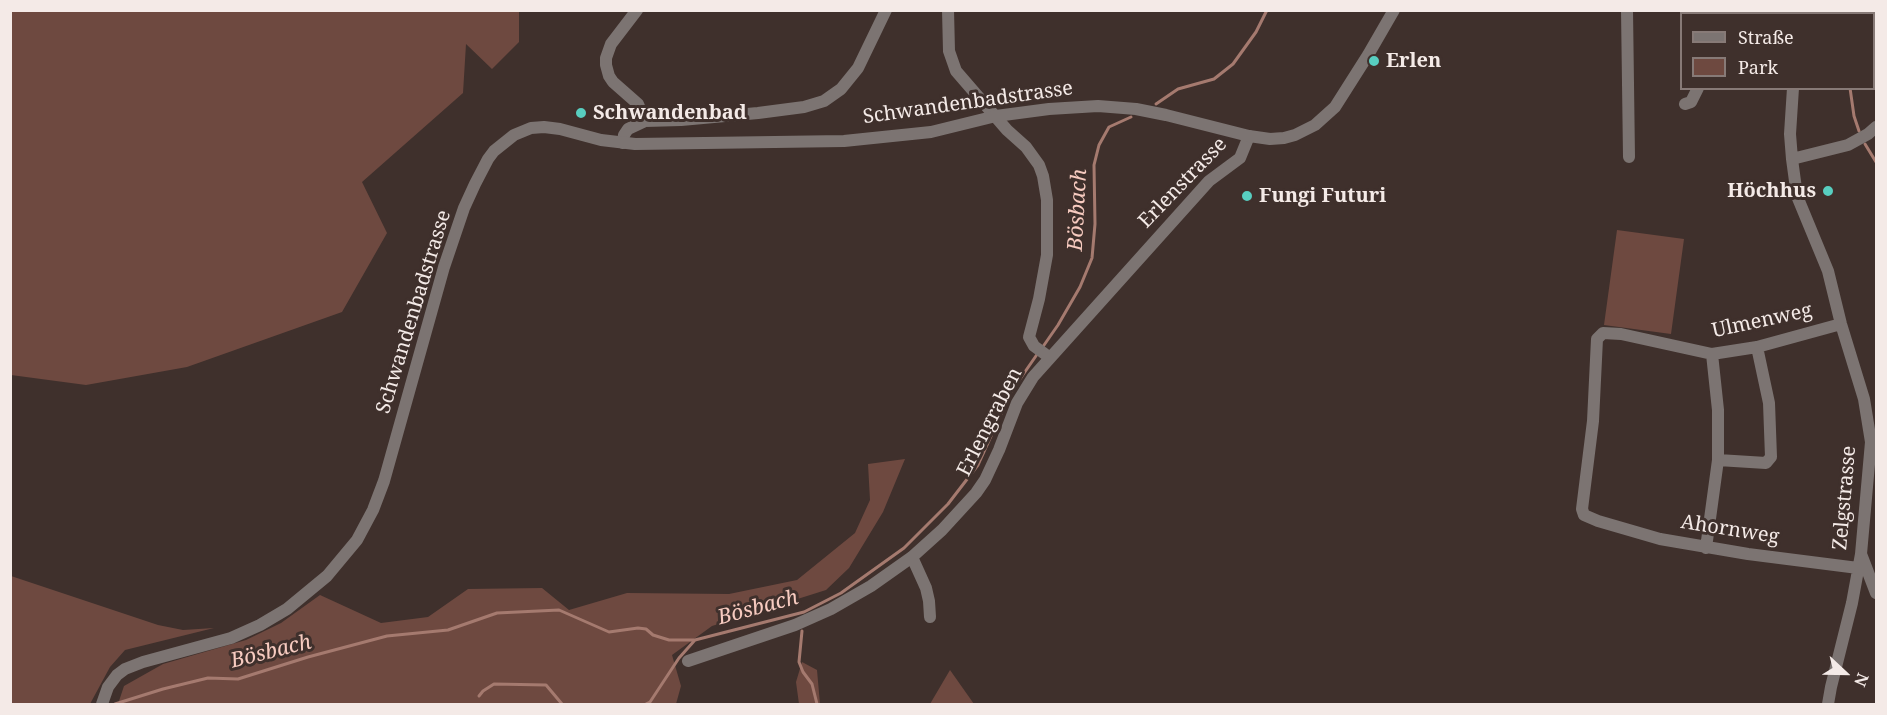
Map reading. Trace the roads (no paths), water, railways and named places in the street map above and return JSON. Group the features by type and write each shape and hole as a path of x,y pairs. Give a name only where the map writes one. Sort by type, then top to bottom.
{"street":[{"path":"637,10 611,44 606,57 606,65 613,82 638,104 645,121"},
{"path":"622,143 628,129 645,121 758,113 804,107 824,101 841,89 858,68 886,10"},
{"path":"948,10 948,34 952,62 961,79 1033,156 1039,165 1046,188 1047,255 1040,299 1029,333 1030,341 1042,352"},
{"name":"Erlenstrasse","path":"1042,352 1209,181 1240,158 1249,136 1284,138 1322,120 1340,100 1394,10"},
{"path":"1627,10 1629,157"},
{"path":"1685,104 1691,102 1697,90"},
{"name":"Zelgstrasse","path":"1793,90 1790,118 1797,196 1828,271 1841,324 1864,399 1871,441 1861,554 1828,705"},
{"name":"Schwandenbadstrasse","path":"102,705 108,687 124,669 231,638 249,631 287,609 327,576 357,540 373,510 384,481 444,267 457,229 475,184 494,151 520,131 544,127 622,143 844,141 931,132 996,116 1074,106 1112,107 1166,115 1249,136"},
{"path":"1792,159 1848,145 1876,127"},
{"name":"Ulmenweg","path":"1598,521 1584,515 1582,509 1593,422 1597,339 1603,333 1621,334 1712,354 1757,347 1841,324"},
{"path":"1718,460 1766,463 1771,457 1769,403 1757,347"},
{"name":"Erlengraben","path":"688,661 795,625 850,599 912,556 942,530 976,493 992,466 1017,403 1042,352"},
{"path":"1706,548 1718,460 1718,410 1712,354"},
{"name":"Ahornweg","path":"1598,521 1660,539 1706,548 1858,568"},
{"path":"1861,554 1876,593"},
{"path":"912,556 926,588 930,617"}],"waterway":[{"name":"Bösbach","path":"1156,104 1178,89 1214,79 1233,64 1256,32 1267,10"},
{"path":"1850,90 1859,131"},
{"name":"Bösbach","path":"1042,348 1080,287 1092,258 1095,224 1094,165 1099,145 1109,127 1131,117"},
{"path":"1865,144 1876,162"},
{"name":"Bösbach","path":"115,704 208,678 238,679 387,636 448,630 497,613 559,610 609,632 638,628 646,629 653,635 669,640 695,640 804,612 841,593 904,548 948,504 978,465 1011,392 1038,353"},
{"path":"802,631 799,662 812,684 817,704"},
{"path":"646,704 650,702 679,658 695,640"},
{"path":"479,696 494,684 546,685 562,704"}],"place":[{"name":"Erlen","path":"1374,61"},
{"name":"Schwandenbad","path":"581,113"},
{"name":"Höchhus","path":"1828,191"},
{"name":"Fungi Futuri","path":"1247,196"}]}
